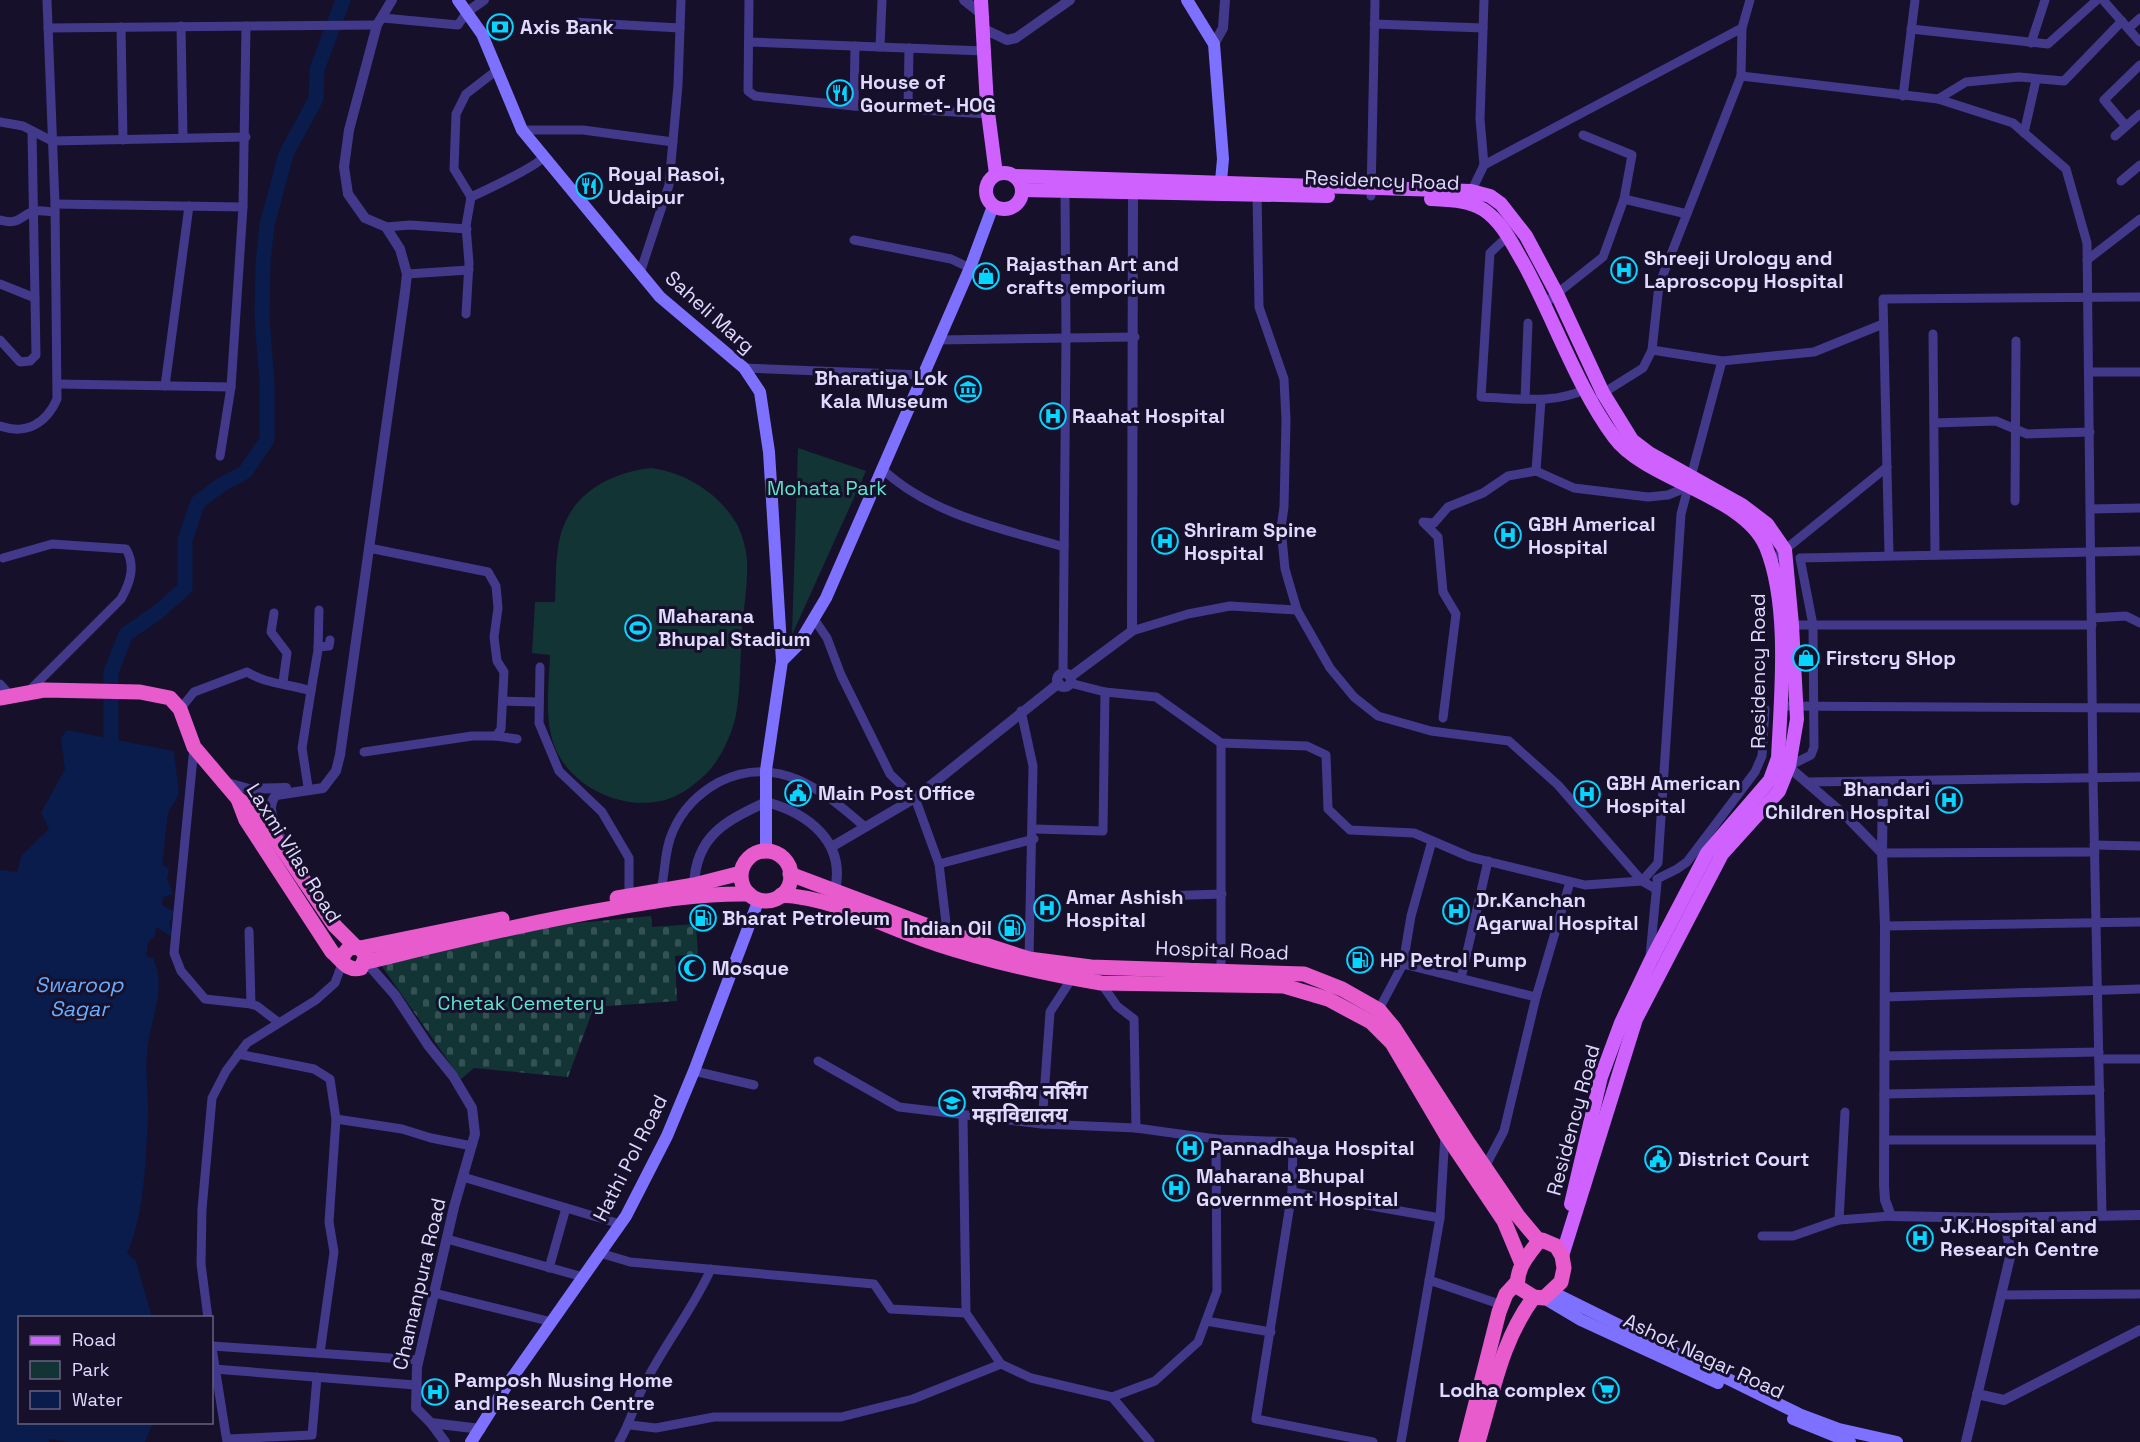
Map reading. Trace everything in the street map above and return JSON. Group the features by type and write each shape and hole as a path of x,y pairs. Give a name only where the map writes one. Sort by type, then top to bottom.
{"highway":[{"path":"3,692 37,690 155,694 170,698 180,709"},
{"name":"Laxmi Vilas Road","path":"180,709 194,747 238,799 246,820 332,952 343,961"},
{"path":"238,799 258,813 335,926 360,952"},
{"path":"754,897 742,885 741,873 749,857 766,851 783,858 790,874 788,886 781,895"},
{"path":"629,900 661,889 694,885 741,873"},
{"name":"Hospital Road","path":"790,874 864,903 1029,959 1091,967 1221,969 1304,974 1342,989 1375,1016 1394,1028 1485,1167 1539,1241"},
{"path":"343,961 345,950 360,952 629,900 729,894 766,900 781,895 827,902 937,944 1072,978 1101,982 1284,986 1375,1016 1445,1133 1504,1221 1522,1264"},
{"path":"1466,1442 1502,1305 1506,1294 1517,1282 1522,1264 1539,1241 1559,1251 1564,1268 1561,1282 1518,1317 1504,1351 1478,1442"},
{"path":"1517,1282 1518,1287 1543,1295"}],"main road":[{"name":"Saheli Marg","path":"458,0 482,34 522,130 660,297 717,342 744,368 760,392 766,416 782,661 766,771 766,851"},
{"path":"981,0 988,114 996,174"},
{"path":"1187,0 1214,44 1222,142 1220,188"},
{"path":"993,206 986,195 987,183 996,174 1002,173 1133,187 1371,192"},
{"path":"993,206 1010,208 1019,201 1022,190 1014,176"},
{"path":"1022,190 1065,193 1133,187"},
{"name":"Residency Road","path":"1220,188 1257,194 1371,192 1468,197 1500,223 1508,236 1615,439 1648,465 1691,481 1748,523 1765,544 1771,561 1786,625 1780,706 1784,762 1707,853 1621,1023 1601,1077 1559,1251"},
{"path":"1468,197 1490,196 1501,204 1526,236 1557,294 1593,394"},
{"path":"782,661 798,645 826,598 970,268 993,206"},
{"path":"1559,1251 1636,1019 1722,854 1779,791 1784,762 1797,719 1786,625 1785,550 1767,524 1742,505 1691,481"},
{"name":"Hathi Pol Road","path":"471,1442 620,1224 667,1136 694,1071 754,897"},
{"path":"1543,1295 1799,1414 1839,1428 1897,1442"},
{"name":"Ashok Nagar Road","path":"1543,1295 1581,1320 1811,1428 1850,1442"}],"street":[{"path":"0,426 19,430 30,428 43,421 54,406 59,384 47,0"},
{"path":"392,0 377,23 349,130 344,167 348,194 365,218 386,227 410,225 466,229"},
{"path":"48,28 377,23 458,25 467,12 484,0"},
{"path":"639,273 669,184 681,0"},
{"path":"749,0 747,91 755,96 854,106 988,114"},
{"path":"880,47 882,0"},
{"path":"964,0 983,22 1007,40 1016,39 1070,0"},
{"path":"1214,44 1223,28 1225,0"},
{"path":"1371,192 1375,0"},
{"path":"1468,197 1484,165 1480,119 1484,0"},
{"path":"1508,236 1490,253 1481,397 1541,400 1593,394 1643,368 1652,350 1659,285 1741,76 1742,28 1750,0"},
{"path":"1903,96 1915,0"},
{"path":"2031,43 2045,0"},
{"path":"1911,29 2048,44 2097,0"},
{"path":"2103,0 2140,42"},
{"path":"1938,99 1966,82 2019,77 2064,81 2125,25 2140,18"},
{"path":"572,22 680,28"},
{"path":"1374,24 1483,28"},
{"path":"181,26 183,138"},
{"path":"220,456 231,387 243,207 246,137 246,26"},
{"path":"122,27 123,140"},
{"path":"1484,165 1742,28"},
{"path":"749,42 984,51"},
{"path":"854,106 855,46"},
{"path":"908,109 909,48"},
{"path":"2126,126 2104,100 2140,65"},
{"path":"466,314 469,270 466,229 471,197 454,169 456,114 466,94 497,70"},
{"path":"1741,76 1938,99 2013,123 2066,170 2087,243 2093,778 2102,1215"},
{"path":"2024,133 2036,80"},
{"path":"2115,136 2140,114"},
{"path":"0,122 23,126 52,141 246,137"},
{"path":"522,130 583,130 673,142"},
{"path":"0,340 20,362 30,361 36,355 32,131"},
{"path":"1545,303 1603,257 1624,199 1632,155 1583,135"},
{"path":"471,197 496,186 544,157"},
{"path":"2121,181 2140,165"},
{"path":"1132,630 1133,187"},
{"path":"1065,193 1065,679"},
{"path":"1257,194 1259,307 1284,379 1286,420 1284,507 1281,528 1285,569 1297,610 1330,668 1354,697 1378,716 1431,730 1509,741 1558,785 1642,881"},
{"path":"1624,199 1687,214"},
{"path":"165,386 189,206"},
{"path":"0,220 9,222 21,220 34,211 55,208 243,207"},
{"path":"2087,260 2140,219"},
{"path":"288,858 270,811 270,802 276,795 323,788 330,781 340,755 407,274 400,249 386,227"},
{"path":"854,240 951,259 970,268"},
{"path":"407,274 469,270"},
{"path":"0,284 35,298"},
{"path":"1889,555 1883,299 2140,297"},
{"path":"1525,399 1528,324"},
{"path":"1652,350 1722,361 1814,352 1883,324"},
{"path":"1933,334 1935,555"},
{"path":"937,340 1134,337"},
{"path":"2015,501 2016,341"},
{"path":"1661,974 1650,962 1681,514 1722,361"},
{"path":"744,368 922,375"},
{"path":"2089,372 2140,372"},
{"path":"59,384 231,387"},
{"path":"1536,471 1541,400"},
{"path":"1934,423 1996,421 2027,434 2090,432"},
{"path":"1771,561 1887,467"},
{"path":"881,468 894,480 937,507 1064,547"},
{"path":"1443,718 1456,614 1443,592 1438,537 1424,522 1434,523 1448,507 1483,493 1508,476 1536,471 1574,488 1648,497 1668,495 1691,481"},
{"path":"2091,509 2140,508"},
{"path":"3,558 52,544 126,549 131,559 130,583 121,599 37,690"},
{"path":"369,548 488,572 496,586 498,608 494,637 497,661 504,672 501,729 496,736"},
{"path":"1784,762 1811,755 1814,747 1813,625 1800,558 2140,551"},
{"path":"833,846 915,798 1021,711 1132,630 1188,614 1230,606 1297,610"},
{"path":"308,787 302,748 318,647 319,610"},
{"path":"274,613 271,632 287,653 283,682"},
{"path":"1786,625 2092,622 2126,616 2140,623"},
{"path":"814,619 827,638 841,675 890,774 915,798 939,864 947,931"},
{"path":"318,647 329,646 330,640"},
{"path":"540,667 539,723 559,771 602,812 629,858 629,900"},
{"path":"180,709 194,692 248,672 262,681 283,682 311,691"},
{"path":"1065,679 1105,692 1156,696 1221,743 1307,746 1326,755 1328,809 1350,830 1414,833 1470,857 1585,885 1642,881 1657,884 1687,862 1755,772 1762,756 1765,709"},
{"path":"939,864 1034,834 1103,831 1105,692"},
{"path":"503,701 539,702"},
{"path":"1780,706 2140,708"},
{"path":"1021,711 1033,766 1034,834 1029,959"},
{"path":"364,752 472,736 517,739"},
{"path":"1221,743 1221,969"},
{"path":"194,747 174,953 180,970 205,999 257,1006 278,1022"},
{"path":"1784,762 1809,782 1881,853 2140,846"},
{"path":"661,889 668,841 688,807 707,790 728,778 753,771 766,771 794,778 821,791 865,827"},
{"path":"1809,782 1883,783 2140,777"},
{"path":"220,780 249,789 308,787 330,781"},
{"path":"1883,783 1881,853 1885,926 1885,1200 1891,1216"},
{"path":"694,885 697,863 709,838 726,821 766,802 787,808 818,830 833,846 838,877 835,890"},
{"path":"1375,1016 1403,964 1411,916 1432,841"},
{"path":"1461,978 1488,861"},
{"path":"1642,881 1658,863"},
{"path":"1485,1167 1504,1131 1536,997 1570,882"},
{"path":"1159,896 1222,894"},
{"path":"1885,926 2140,922"},
{"path":"249,931 250,1004"},
{"name":"Chamanpura Road","path":"360,952 395,995 472,1108 475,1134 434,1293 418,1360 415,1385 416,1408 445,1442"},
{"path":"208,1316 201,1253 212,1098 247,1043 316,1000 335,982 343,961"},
{"path":"1403,964 1536,997"},
{"path":"1042,1124 1050,1012 1072,978"},
{"path":"1101,982 1117,1006 1134,1019 1136,1128"},
{"path":"1885,997 2140,989"},
{"path":"238,1054 314,1069 330,1079 336,1119 329,1222 333,1252 320,1353"},
{"path":"1884,1056 2099,1056 2140,1059"},
{"path":"818,1061 899,1107 1042,1124 1136,1128 1216,1139 1293,1142 1292,1192 1256,1419 1373,1442"},
{"path":"694,1071 754,1085"},
{"path":"1884,1094 2100,1090"},
{"path":"1839,1220 1845,1112"},
{"path":"963,1116 966,1313 1001,1364 1031,1378 1112,1397 1155,1381 1198,1342 1217,1291 1216,1139"},
{"path":"336,1119 402,1129 431,1138 472,1146"},
{"path":"1401,1442 1440,1218 1445,1133"},
{"path":"1885,1140 2101,1140"},
{"path":"463,1176 620,1224"},
{"path":"1292,1192 1440,1218"},
{"path":"549,1268 566,1208"},
{"path":"1762,1236 1793,1236 1839,1220 1891,1216 1994,1218 2140,1215"},
{"path":"1966,1442 2012,1253 2007,1233 1994,1218"},
{"path":"447,1239 583,1277"},
{"path":"600,1253 630,1262 874,1284 891,1309 966,1313"},
{"path":"619,1442 630,1425 643,1387 698,1299 711,1269"},
{"path":"1429,1280 1502,1305"},
{"path":"434,1293 552,1322"},
{"path":"2001,1295 2140,1294"},
{"path":"1206,1321 1271,1332"},
{"path":"1977,1394 2004,1400 2140,1330"},
{"path":"213,1347 418,1360"},
{"path":"213,1358 227,1440 311,1438 317,1377"},
{"path":"630,1425 656,1428 714,1417 841,1417 913,1399 1001,1364"},
{"path":"214,1369 415,1385"},
{"path":"1112,1397 1150,1442"},
{"path":"431,1423 481,1428"}],"green space":[{"name":"Mohata Park","path":"798,448 866,471 792,635"},
{"name":"Maharana Bhupal Stadium","path":"651,468 690,480 722,504 741,534 747,557 747,578 738,705 729,738 708,772 686,790 671,798 637,803 602,794 573,774 562,761 554,745 549,723 550,655 532,653 535,602 555,602 558,545 565,522 573,508 583,497 607,480"},
{"name":"Chetak Cemetery","path":"651,916 652,927 696,924 698,954 675,956 677,1001 594,1007 568,1077 474,1068 461,1079 381,965 558,925"}],"water":[{"name":"Swaroop Sagar","path":"66,730 174,751 179,794 168,813 162,865 169,868 167,879 173,894 163,897 162,905 175,912 169,923 173,937 156,927 155,936 148,942 146,956 153,958 159,982 147,1053 148,1117 141,1205 133,1239 127,1253 136,1261 152,1316 18,1316 18,1424 153,1424 145,1442 69,1442 50,1439 49,1442 0,1442 0,870 17,872 22,855 49,829 41,813 65,769 61,739"}],"waterway":[{"path":"111,738 111,672 126,634 157,613 185,588 185,540 198,502 221,485 245,472 267,440 267,381 262,319 263,262 267,225 286,154 316,99 317,69 343,0"}],"place":[{"name":"Axis Bank","path":"500,27"},
{"name":"House of Gourmet- HOG","path":"840,93"},
{"name":"Royal Rasoi, Udaipur","path":"589,186"},
{"name":"Shreeji Urology and Laproscopy Hospital","path":"1624,270"},
{"name":"Rajasthan Art and crafts emporium","path":"986,276"},
{"name":"Bharatiya Lok Kala Museum","path":"968,389"},
{"name":"Raahat Hospital","path":"1053,416"},
{"name":"GBH Americal Hospital","path":"1508,535"},
{"name":"Shriram Spine Hospital","path":"1165,541"},
{"name":"Maharana Bhupal Stadium","path":"638,628"},
{"name":"Firstcry SHop","path":"1806,658"},
{"name":"Main Post Office","path":"798,793"},
{"name":"GBH American Hospital","path":"1587,794"},
{"name":"Bhandari Children Hospital","path":"1949,800"},
{"name":"Amar Ashish Hospital","path":"1047,908"},
{"name":"Dr.Kanchan Agarwal Hospital","path":"1456,911"},
{"name":"Bharat Petroleum","path":"703,918"},
{"name":"Indian Oil","path":"1012,928"},
{"name":"HP Petrol Pump","path":"1360,960"},
{"name":"Mosque","path":"692,968"},
{"name":"राजकीय नर्सिंग महाविद्यालय","path":"952,1103"},
{"name":"Pannadhaya Hospital","path":"1190,1148"},
{"name":"District Court","path":"1658,1159"},
{"name":"Maharana Bhupal Government Hospital","path":"1176,1188"},
{"name":"J.K.Hospital and Research Centre","path":"1920,1238"},
{"name":"Lodha complex","path":"1606,1390"},
{"name":"Pamposh Nusing Home and Research Centre","path":"435,1392"}]}
